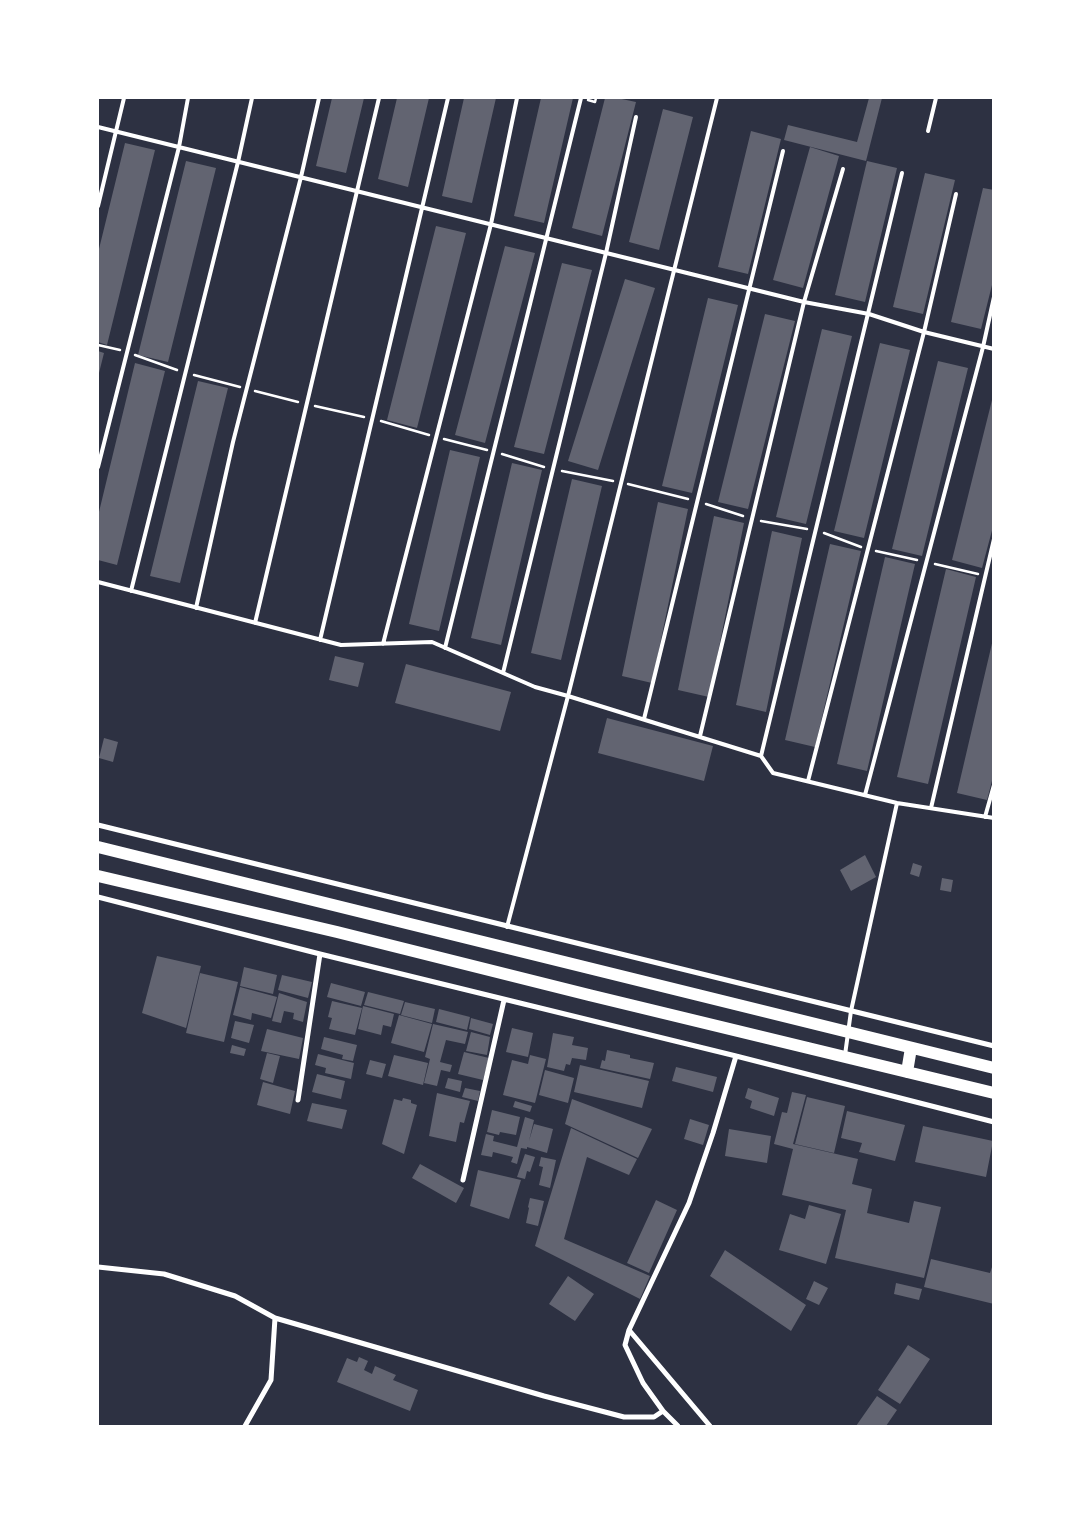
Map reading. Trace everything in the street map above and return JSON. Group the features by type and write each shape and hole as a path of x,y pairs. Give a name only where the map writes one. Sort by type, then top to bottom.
{"highway":[{"path":"98,847 994,1068"},
{"path":"98,876 337,932 589,996 994,1094"},
{"path":"907,1072 911,1048"}],"street":[{"path":"98,825 994,1046"},
{"path":"98,897 994,1122"},
{"path":"298,1100 320,954"},
{"path":"464,1180 504,1000"},
{"path":"678,1426 663,1411 643,1383 625,1345 629,1330 689,1203 713,1133 736,1056"},
{"path":"98,1267 164,1274 235,1296 274,1318 544,1396 624,1417 654,1417 663,1411"},
{"path":"245,1426 271,1380 274,1318"},
{"path":"629,1330 710,1426"}],"lane":[{"path":"98,206 124,98"},
{"path":"98,467 178,147 188,98"},
{"path":"131,591 238,162 252,98"},
{"path":"196,608 233,442 301,177 319,98"},
{"path":"255,623 378,98"},
{"path":"320,640 448,98"},
{"path":"383,644 491,224 517,98"},
{"path":"445,648 581,98"},
{"path":"507,927 568,696 717,98"},
{"path":"928,131 936,98"},
{"path":"503,673 606,253 636,116"},
{"path":"98,127 750,289 804,302 870,314 924,332 994,349"},
{"path":"644,719 783,151"},
{"path":"700,736 804,302 843,169"},
{"path":"760,756 870,314 902,173"},
{"path":"808,781 924,332 956,194"},
{"path":"865,795 983,347 994,297"},
{"path":"931,808 994,539"},
{"path":"98,582 341,645 432,642 535,687 700,736 760,756 773,773 897,803 994,818"},
{"path":"984,817 994,785"},
{"path":"844,1057 851,1011 897,803"}],"building":[{"path":"332,98 364,98 346,173 316,166"},
{"path":"397,98 429,98 408,187 378,179"},
{"path":"464,98 496,98 472,203 442,196"},
{"path":"541,98 573,98 544,223 514,216"},
{"path":"605,98 617,98 636,102 602,236 572,228"},
{"path":"869,98 882,98 866,161 784,140 788,125 857,142"},
{"path":"663,109 693,117 659,250 629,242"},
{"path":"751,131 781,139 748,274 718,267"},
{"path":"125,143 155,150 107,345 98,342 98,253"},
{"path":"810,147 839,156 803,288 773,280"},
{"path":"186,161 216,168 168,362 138,355"},
{"path":"867,161 897,168 865,302 835,295"},
{"path":"925,173 955,180 923,314 893,307"},
{"path":"983,188 994,190 994,277 981,329 951,322"},
{"path":"436,226 466,233 417,428 387,420"},
{"path":"505,246 535,253 485,443 455,435"},
{"path":"562,263 592,270 544,454 514,447"},
{"path":"625,279 655,288 598,470 568,461"},
{"path":"708,298 738,305 692,493 662,486"},
{"path":"765,314 795,321 748,509 718,502"},
{"path":"822,329 852,336 806,524 776,517"},
{"path":"880,343 910,350 864,538 834,531"},
{"path":"98,351 104,353 98,377"},
{"path":"938,361 968,368 922,556 892,549"},
{"path":"135,363 165,371 117,565 98,560 98,516"},
{"path":"198,381 228,388 180,583 150,576"},
{"path":"993,396 994,523 982,568 952,560"},
{"path":"450,450 480,457 439,631 409,624"},
{"path":"512,463 542,470 501,645 471,638"},
{"path":"572,479 602,486 561,660 531,653"},
{"path":"658,502 688,509 652,683 622,676"},
{"path":"714,516 744,523 709,697 678,690"},
{"path":"772,531 802,538 766,712 736,705"},
{"path":"830,544 861,551 815,747 785,740"},
{"path":"885,557 915,564 867,771 837,764"},
{"path":"946,569 976,577 928,784 897,777"},
{"path":"993,639 994,773 987,800 957,793"},
{"path":"335,656 364,663 358,687 329,680"},
{"path":"406,664 511,692 500,731 395,703"},
{"path":"607,718 713,746 704,781 598,753"},
{"path":"104,738 118,742 113,762 99,758"},
{"path":"865,855 876,877 851,891 840,870"},
{"path":"913,863 922,866 919,877 910,874"},
{"path":"942,878 953,880 951,892 940,890"},
{"path":"157,956 201,966 186,1028 142,1013"},
{"path":"244,967 277,975 273,994 240,986"},
{"path":"200,973 238,982 224,1042 186,1033"},
{"path":"282,975 312,982 308,998 278,990"},
{"path":"331,983 365,992 361,1006 327,997"},
{"path":"240,987 277,997 271,1018 252,1013 251,1020 233,1015"},
{"path":"368,992 404,1001 400,1014 364,1005"},
{"path":"279,993 307,1002 303,1022 293,1019 294,1013 284,1011 281,1023 272,1021"},
{"path":"332,1001 362,1008 355,1035 329,1029 332,1018 328,1017"},
{"path":"405,1002 435,1009 432,1023 401,1015"},
{"path":"363,1006 394,1014 391,1027 383,1025 381,1035 358,1029"},
{"path":"439,1009 470,1017 467,1030 436,1022"},
{"path":"399,1015 432,1024 424,1052 391,1043"},
{"path":"471,1018 493,1024 490,1035 469,1029"},
{"path":"235,1021 254,1025 249,1043 231,1038"},
{"path":"433,1024 468,1032 465,1044 446,1040 440,1062 452,1065 450,1072 441,1070 437,1086 424,1083 430,1059 425,1057"},
{"path":"512,1028 533,1033 528,1057 506,1052"},
{"path":"267,1029 303,1038 299,1059 261,1051"},
{"path":"471,1032 490,1037 487,1055 466,1051"},
{"path":"553,1033 574,1037 572,1045 588,1048 586,1060 572,1058 570,1065 566,1064 564,1071 547,1067"},
{"path":"324,1037 357,1045 353,1061 342,1059 343,1055 321,1049"},
{"path":"232,1045 246,1049 244,1056 230,1053"},
{"path":"607,1050 630,1055 630,1058 654,1063 650,1079 600,1068 602,1060 605,1061"},
{"path":"464,1052 489,1058 483,1080 458,1074"},
{"path":"267,1053 280,1056 273,1083 260,1079"},
{"path":"318,1054 354,1063 351,1079 325,1073 326,1068 315,1065"},
{"path":"394,1055 428,1063 423,1085 388,1076"},
{"path":"530,1055 546,1059 535,1103 503,1095 512,1060 528,1064"},
{"path":"370,1060 386,1064 382,1078 366,1074"},
{"path":"580,1065 649,1081 642,1108 574,1092"},
{"path":"676,1067 717,1077 713,1092 672,1081"},
{"path":"545,1070 574,1078 568,1103 539,1095"},
{"path":"317,1074 345,1081 341,1099 312,1092"},
{"path":"448,1078 462,1081 460,1092 445,1088"},
{"path":"263,1082 295,1091 290,1114 257,1105"},
{"path":"465,1088 480,1091 478,1101 462,1097"},
{"path":"748,1088 779,1098 774,1116 750,1108 752,1101 745,1098"},
{"path":"792,1092 806,1095 793,1144 858,1159 852,1184 872,1189 867,1213 909,1223 914,1201 941,1207 924,1278 835,1258 846,1210 782,1195 793,1149 774,1144 782,1112 787,1113"},
{"path":"437,1093 470,1101 464,1123 460,1122 456,1142 429,1136"},
{"path":"807,1097 845,1106 834,1153 795,1144"},
{"path":"403,1098 411,1100 411,1103 417,1105 404,1154 382,1144 394,1099 402,1101"},
{"path":"572,1099 652,1129 638,1158 565,1124"},
{"path":"515,1101 532,1106 530,1112 513,1107"},
{"path":"312,1103 347,1110 342,1129 307,1121"},
{"path":"492,1110 520,1117 516,1135 500,1132 499,1135 487,1132"},
{"path":"847,1111 905,1125 895,1161 859,1152 862,1143 841,1138"},
{"path":"525,1117 534,1120 529,1141 534,1124 553,1129 547,1153 527,1147 527,1149 521,1148 517,1164 511,1162 513,1157 493,1152 492,1157 481,1155 486,1134 494,1136 493,1141 517,1147"},
{"path":"690,1119 709,1125 703,1145 684,1139"},
{"path":"923,1126 993,1141 986,1177 915,1162"},
{"path":"571,1128 637,1159 629,1175 587,1157 564,1239 650,1276 640,1299 535,1246"},
{"path":"729,1129 771,1136 767,1163 725,1156"},
{"path":"525,1154 535,1157 530,1172 527,1171 525,1179 517,1177"},
{"path":"541,1157 556,1160 550,1188 539,1185 543,1167 539,1166"},
{"path":"420,1164 464,1188 456,1203 412,1178"},
{"path":"478,1170 521,1180 509,1219 470,1206"},
{"path":"530,1198 544,1201 538,1226 526,1223"},
{"path":"656,1200 677,1210 649,1273 627,1263"},
{"path":"809,1205 841,1214 826,1264 779,1250 790,1214 805,1219"},
{"path":"725,1250 806,1305 791,1331 710,1276"},
{"path":"931,1259 990,1273 994,1261 994,1304 924,1287"},
{"path":"568,1276 594,1294 575,1321 549,1304"},
{"path":"814,1281 828,1288 819,1305 806,1299"},
{"path":"896,1283 922,1289 919,1300 894,1294"},
{"path":"908,1345 930,1359 900,1404 878,1390"},
{"path":"359,1357 368,1361 364,1370 372,1374 375,1366 396,1375 393,1380 418,1390 410,1411 337,1382 347,1358 357,1362"},
{"path":"877,1396 897,1410 886,1426 856,1426"}]}
